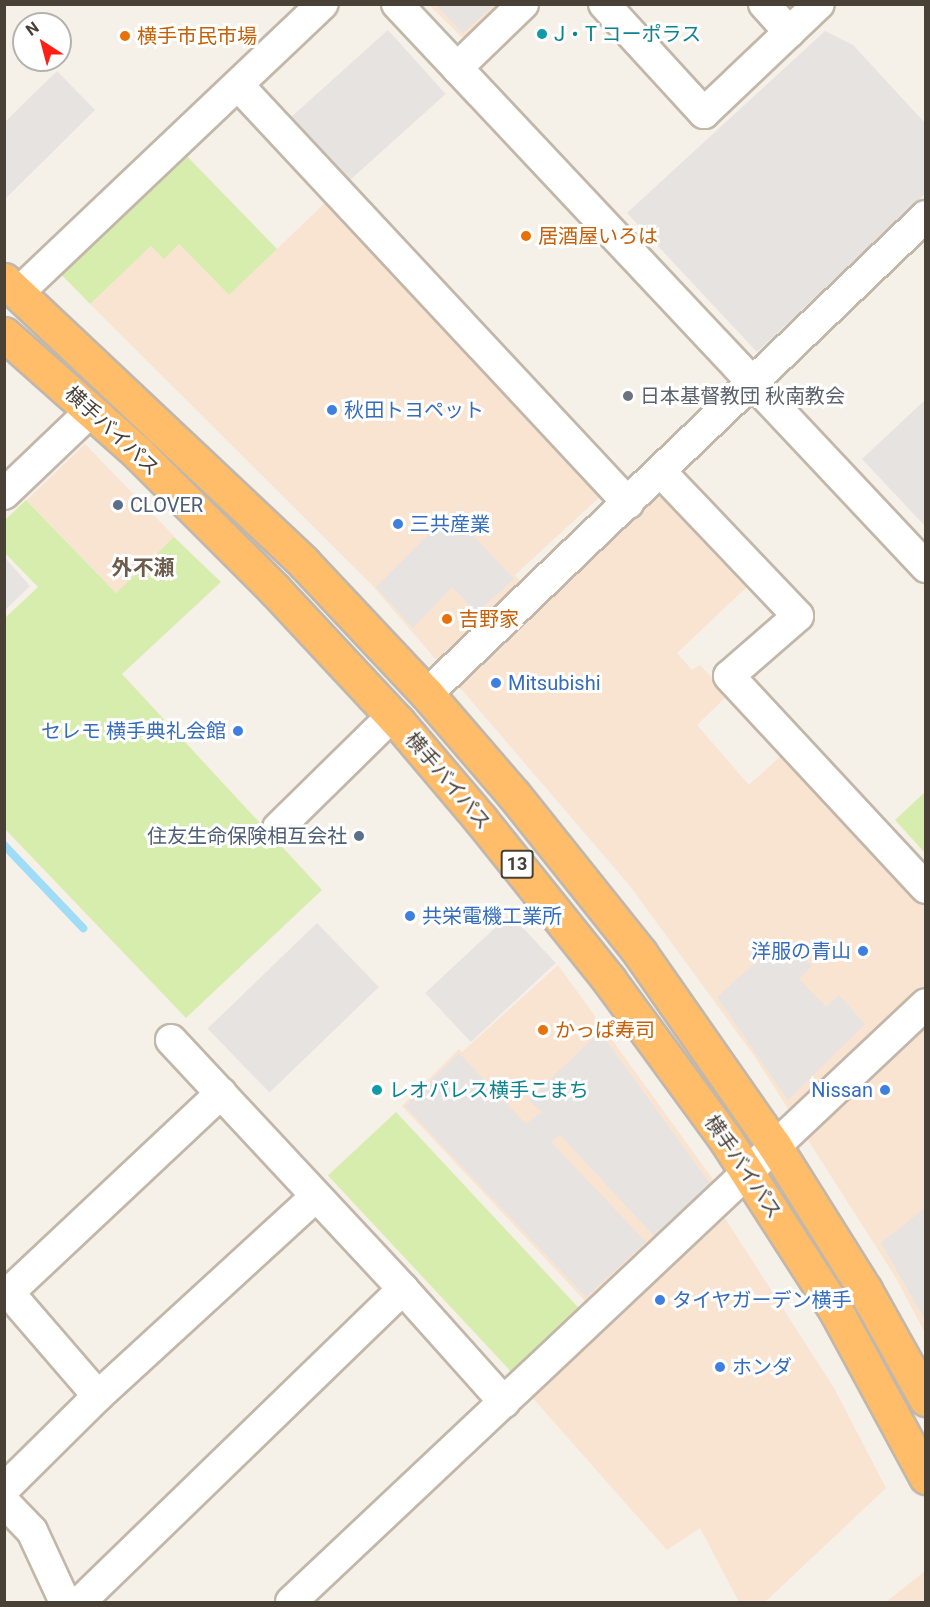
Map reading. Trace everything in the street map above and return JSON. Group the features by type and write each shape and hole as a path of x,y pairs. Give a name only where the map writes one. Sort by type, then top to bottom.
{"highway":[{"name":"横手バイパス","path":"11,287 304,563 427,694 514,795 640,953 774,1145 865,1290 926,1399"},
{"name":"横手バイパス","path":"4,334 91,411 274,589 392,716 609,980 748,1172 836,1311 926,1478"}],"street":[{"path":"11,287 238,85 323,4"},
{"path":"397,4 926,567"},
{"path":"457,68 524,4"},
{"path":"604,4 704,113 819,4"},
{"path":"764,4 789,32"},
{"path":"238,85 628,503"},
{"path":"427,694 926,216"},
{"path":"4,494 91,411"},
{"path":"660,471 798,615 729,676 926,888"},
{"path":"278,828 392,716"},
{"path":"291,1602 926,1004"},
{"path":"171,1040 403,1289 504,1402"},
{"path":"98,1396 7,1295 221,1093"},
{"path":"4,1489 98,1396 316,1196"},
{"path":"80,1602 403,1289"},
{"path":"4,1502 32,1531 65,1602"}],"shaded area":[{"path":"429,5 500,5 464,39"},
{"path":"436,5 494,5 463,33"},
{"path":"388,30 446,94 347,182 290,118"},
{"path":"825,31 853,45 925,123 925,194 757,352 627,213"},
{"path":"56,72 95,110 5,199 5,122"},
{"path":"329,199 604,493 515,575 541,602 650,498 669,497 751,583 677,653 692,670 700,665 728,695 697,725 749,785 782,755 925,904 925,1333 896,1278 755,1057 630,886 372,585 90,304 151,246 179,244 229,295"},
{"path":"925,400 925,526 862,459"},
{"path":"85,444 175,537 116,593 27,500"},
{"path":"451,512 514,579 477,612 452,587 413,628 376,587"},
{"path":"5,558 30,586 5,610"},
{"path":"510,914 556,963 471,1042 425,993"},
{"path":"317,923 379,987 269,1093 208,1029"},
{"path":"784,937 812,966 799,979 826,1007 839,995 865,1024 788,1100 717,997"},
{"path":"558,965 717,1185 588,1304 402,1106 459,1049 462,1052"},
{"path":"600,1032 711,1185 655,1237 560,1135 551,1142 646,1242 586,1297 405,1106 459,1053 526,1124 542,1112 528,1100"},
{"path":"925,1208 925,1320 881,1243"},
{"path":"721,1212 834,1388 886,1488 765,1602 739,1602 700,1528 667,1550 530,1395"},
{"path":"925,1571 925,1602 886,1602"}],"green space":[{"path":"180,149 277,249 229,295 179,244 164,259 151,246 90,304 56,269"},
{"path":"26,500 116,593 174,537 221,582 122,674 322,890 186,1018 5,829 5,618 38,587 5,553 5,520"},
{"path":"925,792 925,853 895,820"},
{"path":"396,1112 581,1310 513,1374 328,1175"}],"waterway":[{"path":"4,845 83,928"}],"place":[{"name":"J・T コーポラス","path":"542,34"},
{"name":"横手市民市場","path":"125,36"},
{"name":"居酒屋いろは","path":"526,236"},
{"name":"日本基督教団 秋南教会","path":"628,396"},
{"name":"秋田トヨペット","path":"332,410"},
{"name":"CLOVER","path":"118,505"},
{"name":"三共産業","path":"398,524"},
{"name":"吉野家","path":"447,619"},
{"name":"Mitsubishi","path":"496,683"},
{"name":"セレモ 横手典礼会館","path":"238,731"},
{"name":"住友生命保険相互会社","path":"359,836"},
{"name":"共栄電機工業所","path":"410,916"},
{"name":"洋服の青山","path":"863,951"},
{"name":"かっぱ寿司","path":"543,1030"},
{"name":"レオパレス横手こまち","path":"377,1090"},
{"name":"Nissan","path":"885,1090"},
{"name":"タイヤガーデン横手","path":"660,1300"},
{"name":"ホンダ","path":"720,1367"}],"district":[{"name":"外不瀬","path":"143,568"}]}
